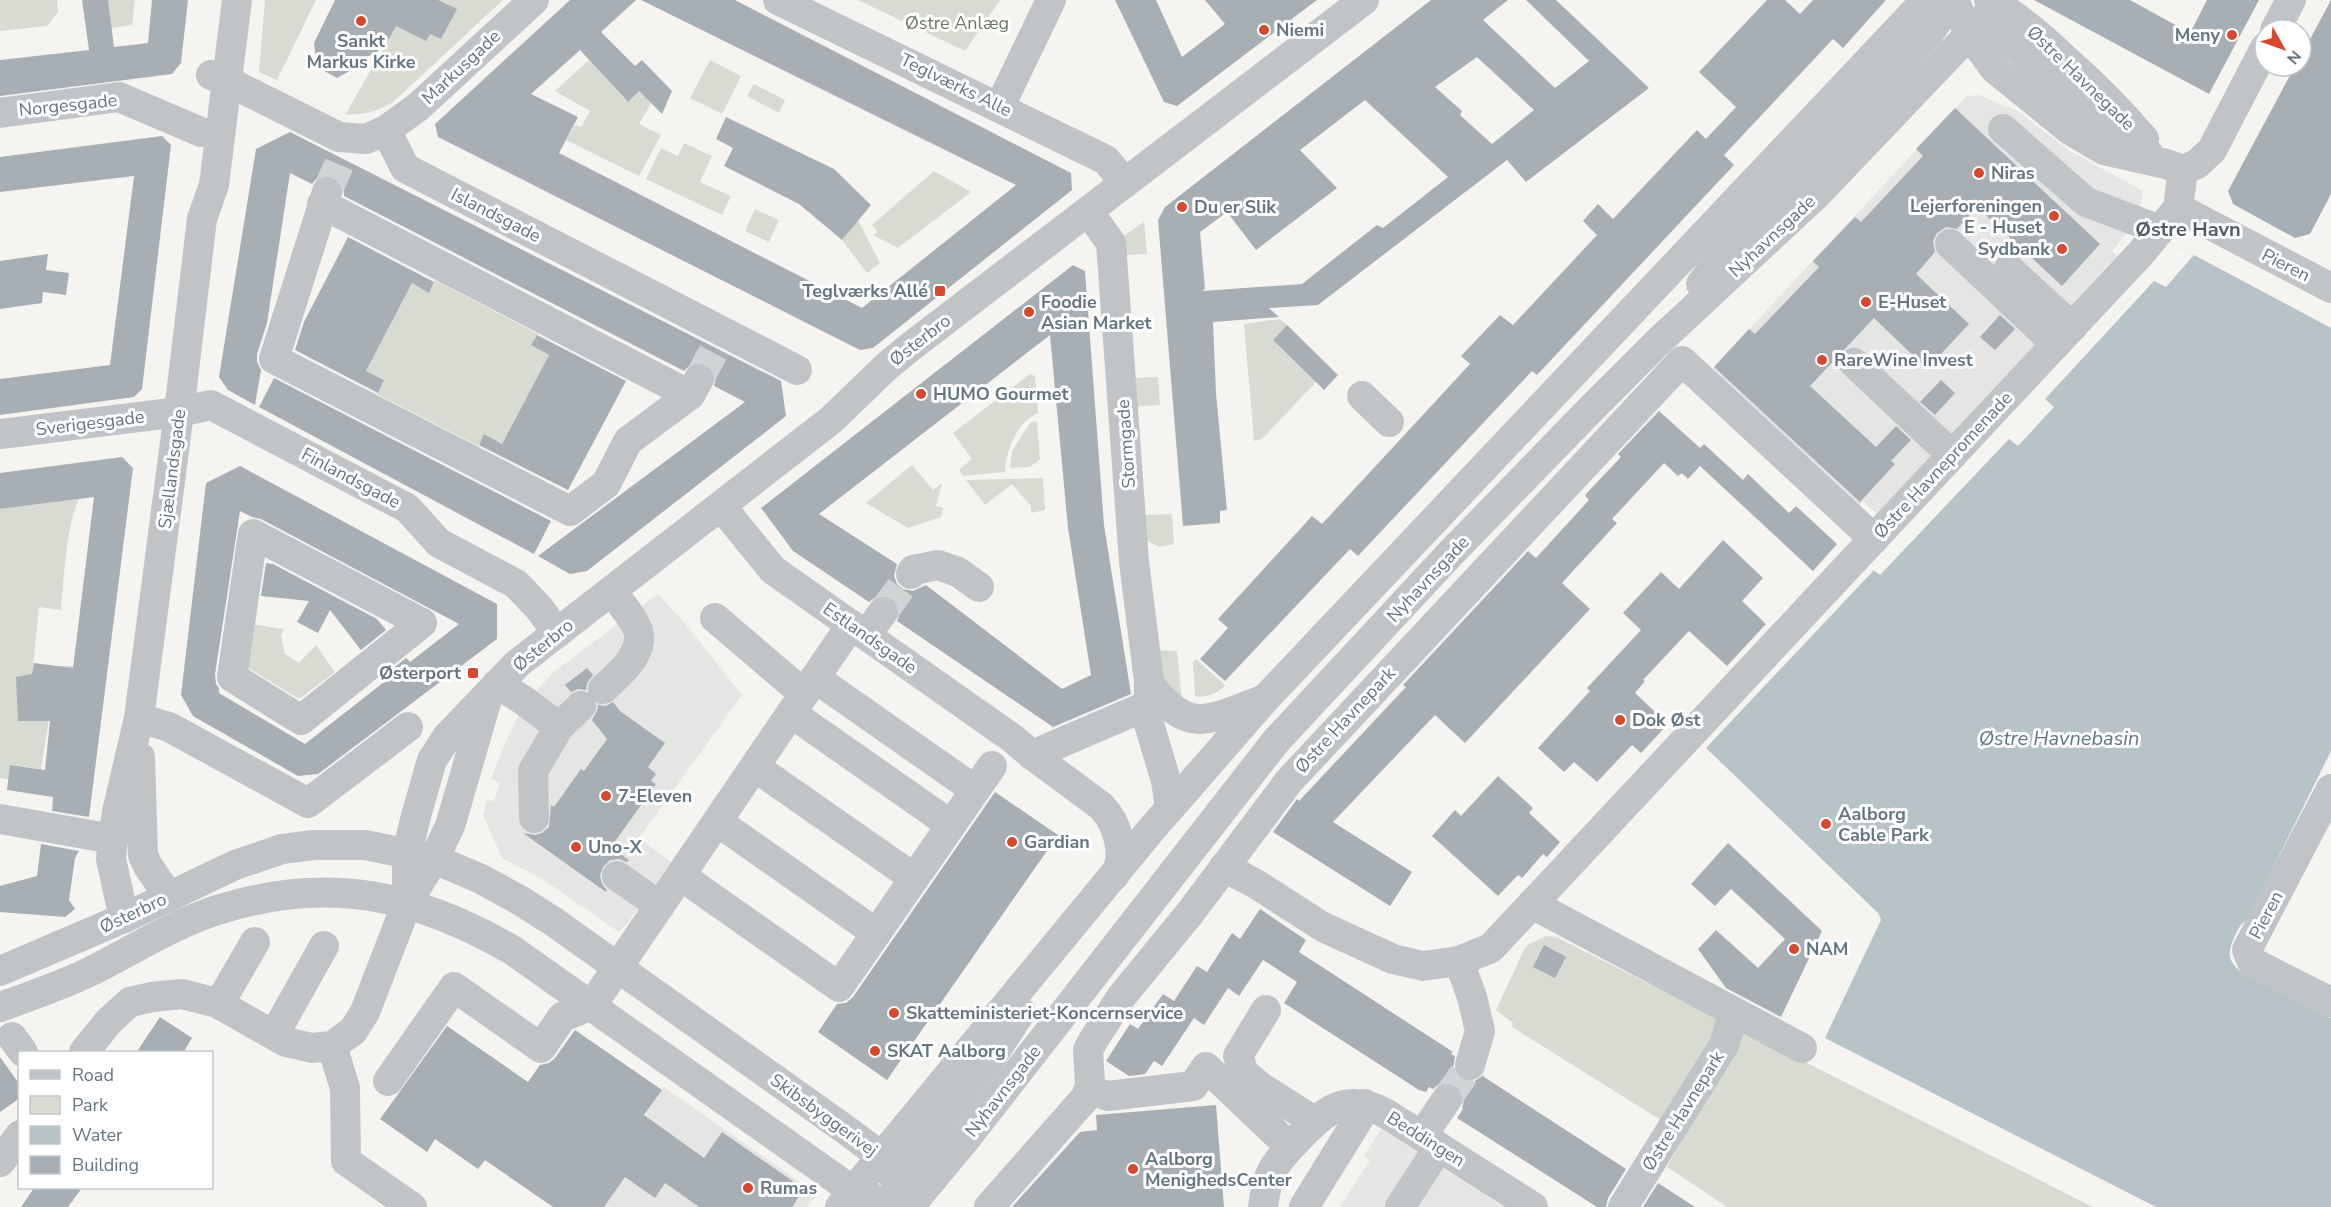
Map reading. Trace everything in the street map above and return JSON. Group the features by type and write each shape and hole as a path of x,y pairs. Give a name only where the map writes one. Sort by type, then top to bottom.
{"street":[{"name":"Sjællandsgade","path":"124,918 111,859 113,839 139,718 202,219 214,185 218,78 217,0"},
{"name":"Sjællandsgade","path":"202,219 195,183 201,132 218,78 237,0"},
{"name":"Markusgade","path":"386,130 418,107 534,0"},
{"name":"Teglværks Alle","path":"778,0 1000,106 1106,160 1125,183"},
{"path":"1000,106 1051,0"},
{"path":"2281,18 2290,0"},
{"name":"Østerbro","path":"332,1046 353,1031 365,1012 407,903 421,856 450,826 493,689 517,664 831,420 886,366 1125,183 1346,5"},
{"name":"Nyhavnsgade","path":"861,1201 881,1156 1170,807 1265,699 1903,24 1967,10"},
{"name":"Nyhavnsgade","path":"911,1206 1276,741 1450,554 1658,342 1808,203 1967,10"},
{"name":"Østre Havnegade","path":"1967,10 2097,120 2175,167"},
{"name":"Østre Havnegade","path":"1967,10 1995,69 2083,139 2104,150 2175,167"},
{"name":"Østre Havnegade","path":"1967,10 2033,29 2115,105 2175,167"},
{"path":"2169,220 2175,167 2197,164 2211,150 2253,71"},
{"path":"218,78 339,137 346,149 386,130"},
{"name":"Norgesgade","path":"0,113 119,97 201,132"},
{"name":"Pieren","path":"2002,129 2086,202 2169,220 2210,225 2331,288"},
{"name":"Islandsgade","path":"386,130 405,168 719,340 797,370"},
{"path":"325,198 694,387 628,441 606,484 570,511 274,359 325,198"},
{"name":"Stormgade","path":"1088,211 1111,243 1146,695 1170,807"},
{"name":"Østre Havnepromenade","path":"1532,904 2064,336 2169,220"},
{"path":"1950,244 2064,336"},
{"path":"2010,269 2064,336"},
{"name":"Østre Havnepark","path":"1224,867 1297,771 1682,361 1874,538"},
{"path":"1854,363 1952,455"},
{"path":"1362,396 1389,422"},
{"name":"Finlandsgade","path":"179,412 211,405 407,508 439,543 516,584 539,608 557,633"},
{"name":"Sverigesgade","path":"0,434 179,412"},
{"name":"Estlandsgade","path":"721,506 773,570 867,624 1032,755 1101,806 1116,826 1119,840 1117,872"},
{"path":"253,534 341,579 422,623 302,720 232,677 253,534"},
{"path":"911,574 913,570 938,565 958,572 979,587"},
{"path":"534,818 533,771 559,727 622,670 635,653 639,634 627,612 611,591"},
{"path":"715,618 951,825"},
{"path":"388,1081 454,987 541,1048 562,1017 592,1005 804,695 867,624"},
{"path":"493,689 523,700 559,727"},
{"path":"804,695 975,790"},
{"path":"1032,755 1146,695 1178,714 1202,720 1265,699"},
{"name":"Sjællandsgade","path":"139,718 143,855 169,897"},
{"path":"139,718 169,727 308,803 408,727"},
{"path":"755,766 914,878"},
{"path":"681,876 839,987 992,766"},
{"name":"Pieren","path":"2331,789 2247,950 2252,962 2331,1002"},
{"path":"0,819 113,839"},
{"path":"718,822 876,933"},
{"name":"Østerbro","path":"0,971 124,918 235,865 282,849 342,844 365,845 421,856"},
{"name":"Skibsbyggerivej","path":"421,856 481,879 554,922 881,1156 911,1206"},
{"path":"989,1207 1086,1097 1089,1090 1088,1050 1094,1039 1122,996 1190,913 1224,867 1256,884 1323,927 1393,959 1423,966 1459,961 1491,948 1532,904 1802,1048"},
{"path":"407,903 457,921 512,950 592,1005 861,1201 911,1206 906,1191 906,1175 912,1159 990,1059 1117,872"},
{"path":"617,876 660,906"},
{"name":"Østerbro","path":"0,1008 84,974 180,926 223,908 274,895 307,892 350,892 407,903"},
{"path":"219,1004 255,942"},
{"path":"274,1035 324,946"},
{"path":"1459,961 1472,997 1480,1031 1470,1065"},
{"path":"86,1051 109,1021 130,1002 152,996 182,994 219,1004 286,1042 312,1048 332,1046 345,1088 346,1161 412,1207"},
{"path":"1266,1010 1238,1056 1244,1073 1262,1088 1314,1121"},
{"name":"Østre Havnepark","path":"1623,1207 1724,1045 1734,1012"},
{"path":"1089,1090 1108,1096 1192,1086 1206,1067 1290,1147"},
{"path":"1400,1207 1447,1099"},
{"path":"1263,1207 1271,1172 1314,1121 1327,1111 1341,1105 1364,1104 1359,1118 1304,1207"},
{"name":"Beddingen","path":"1364,1104 1374,1107 1430,1141 1533,1207"},
{"path":"0,1162 18,1139"}],"shaded area":[{"path":"1979,95 2019,112 2070,151 2143,191 2140,207 2126,234 2112,251 2117,256 1877,514 1863,501 1859,506 1711,370 1961,102 1967,96"},
{"path":"658,594 689,628 742,695 639,838 671,862 619,932 542,879 502,858 483,815 487,800 494,801 500,783 491,779 504,745 518,716 537,690 554,672"},
{"path":"664,1087 817,1194 807,1207 581,1207"},
{"path":"1381,1129 1503,1207 1340,1207 1370,1160 1364,1156"}],"green space":[{"path":"0,0 57,0 58,12 47,26 0,31"},
{"path":"108,0 135,0 132,25 111,28"},
{"path":"265,0 316,0 277,80 259,72"},
{"path":"408,0 503,0 393,102 370,112 345,115 386,44"},
{"name":"Østre Anlæg","path":"858,0 1000,0 965,51"},
{"path":"589,60 627,102 639,91 651,103 639,124 661,135 639,176 566,140 575,125 581,127 590,111 555,91"},
{"path":"710,60 741,76 722,114 690,98"},
{"path":"754,84 785,100 779,113 747,96"},
{"path":"684,143 712,156 700,182 731,196 722,215 646,179 661,148 678,156"},
{"path":"934,171 971,192 898,248 873,235 878,232 872,225"},
{"path":"755,209 779,220 769,242 745,231"},
{"path":"858,220 880,263 867,273 842,240"},
{"path":"1144,222 1147,254 1122,255 1121,238"},
{"path":"435,280 538,334 531,345 549,355 502,444 484,435 478,446 377,394 384,380 366,371 412,283 429,292"},
{"path":"1280,319 1287,325 1273,340 1316,382 1262,439 1254,441 1244,324"},
{"path":"1030,374 1035,376 1038,413 1024,423 1014,438 1010,446 1005,472 963,476 959,470 972,459 953,433"},
{"path":"1158,377 1160,405 1134,407 1133,378"},
{"path":"1037,421 1040,459 1030,467 1010,468 1012,451 1030,423"},
{"path":"912,465 933,490 942,483 936,506 943,508 941,517 908,528 866,503"},
{"path":"1043,478 1045,510 1031,513 1031,506 1012,484 985,505 966,480"},
{"path":"79,499 68,538 61,610 39,607 31,686 57,690 60,666 73,666 67,719 49,718 41,769 11,765 9,779 0,778 0,509"},
{"path":"1172,514 1174,544 1159,547 1146,540 1143,515"},
{"path":"245,623 284,629 281,636 285,654 299,663 316,645 335,672 299,699 245,666"},
{"path":"1152,650 1177,651 1182,701 1167,692"},
{"path":"1196,659 1225,685 1219,691 1208,696 1195,696 1193,662"},
{"path":"1546,936 1556,937 2093,1207 1727,1207 1667,1167 1683,1134 1512,1027 1513,1023 1496,1010 1526,946"}],"water":[{"name":"Østre Havnebasin","path":"2179,247 2331,328 2331,751 2247,920 2237,931 2230,948 2230,957 2235,966 2244,974 2331,1018 2331,1207 2156,1207 1825,1038 1881,920 1879,914 1706,748"}],"pier":[{"path":"2179,247 2194,255 2166,287 2154,281 2045,399 2054,407 2018,446 2009,439 1880,575 1873,570"}],"building":[{"path":"82,0 108,0 114,47 148,43 152,0 188,0 181,63 172,74 0,96 0,60 89,50"},
{"name":"Sankt Markus Kirke","path":"335,0 438,0 457,9 441,39 430,34 426,41 396,26 386,44 382,42 377,53 360,59 355,68 337,78 317,67 314,43"},
{"path":"570,0 636,0 601,32 635,66 642,60 672,91 662,114 639,91 628,102 580,50 531,94 578,117 559,153 862,308 1016,185 641,0 735,0 1071,173 1072,190 873,348 860,350 438,137 435,124"},
{"path":"1115,0 1156,0 1182,57 1225,24 1205,0 1317,0 1177,106 1164,102"},
{"path":"1431,0 1508,0 1483,20 1555,88 1589,61 1526,0 1556,0 1649,88 1526,182 1507,160 1318,305 1269,308 1279,317 1213,322 1216,393 1227,510 1220,511 1220,523 1183,526 1158,220 1165,207","holes":["1477,57 1534,110 1492,144 1460,115 1462,111 1435,87","1365,100 1448,177 1383,228 1377,225 1302,284 1202,291 1205,289 1200,232 1227,212 1256,250 1337,188 1300,150"]},
{"path":"1767,0 1785,0 1800,14 1813,0 1886,0 1843,48 1833,39 1724,155 1734,165 1537,375 1532,371 1358,556 1350,549 1225,681 1200,659 1228,628 1218,619 1312,516 1322,524 1470,364 1461,356 1500,315 1513,325 1597,235 1583,221 1598,204 1613,219 1697,130 1706,139 1736,107 1699,72"},
{"path":"2034,0 2130,0 2190,33 2207,0 2259,0 2209,94"},
{"path":"2331,0 2331,194 2310,234 2295,238 2233,204 2228,191 2289,78 2313,78 2313,34"},
{"name":"E-Huset","path":"1955,108 2100,244 2062,286 1977,207 1957,229 1946,227 1937,233 1933,241 1935,252 1916,274 1969,324 1927,369 1874,318 1810,386 1876,447 1896,426 1911,440 1891,461 1895,464 1860,502 1714,367 1749,329 1755,334 1819,267 1813,261 1855,217 1861,222 1923,156 1916,149"},
{"path":"726,117 834,169 871,205 842,240 799,204 724,166 733,148 716,139"},
{"path":"290,132 781,381 786,416 587,571 570,574 538,556 745,402 714,386 716,378 714,371 707,364 699,362 691,364 684,371 344,196 344,188 333,176 323,175 312,184 290,173 267,323 257,354 257,362 261,370 255,405 228,390 219,377 256,149"},
{"path":"162,136 171,145 142,389 134,397 0,415 0,379 110,365 134,176 0,192 0,157"},
{"path":"348,237 434,282 429,293 412,283 366,371 384,380 378,393 295,350 304,322"},
{"path":"48,254 46,270 69,273 66,295 43,292 42,303 0,309 0,261"},
{"path":"1073,265 1085,271 1104,525 1131,694 1053,727 897,621 900,613 899,606 893,598 884,595 877,596 869,602 793,551 761,508","holes":["1050,335 1068,528 1091,675 1062,689 926,585 913,591 903,589 897,584 894,576 897,564 819,514"]},
{"path":"2000,315 2015,329 1995,350 1980,337"},
{"path":"1287,325 1338,375 1324,390 1273,340"},
{"path":"537,335 626,381 568,490 479,445 484,434 502,444 549,355 531,345"},
{"path":"274,378 551,521 534,554 259,407"},
{"path":"1941,380 1955,393 1935,415 1920,402"},
{"path":"1659,411 1700,448 1704,444 1743,480 1748,474 1789,513 1796,506 1837,544 1813,571 1700,466 1688,479 1682,473 1678,476 1664,463 1612,519 1617,523 1562,583 1590,609 1465,743 1435,715 1333,822 1412,872 1390,906 1273,832 1297,799 1299,801 1406,687 1403,685 1528,551 1536,558 1589,500 1585,495 1621,457 1618,454"},
{"path":"122,457 133,468 89,817 52,811 53,797 7,790 10,765 45,770 50,721 18,721 16,677 32,674 34,663 73,668 94,497 0,509 0,473"},
{"path":"240,466 497,604 497,639 318,774 298,776 193,716 181,695 206,483","holes":["240,511 261,519 459,624 410,662 406,658 381,678 384,682 305,744 219,693 216,684 215,674"]},
{"path":"1723,540 1763,578 1742,601 1766,624 1727,666 1689,631 1643,680 1645,681 1635,693 1668,724 1641,753 1632,745 1597,782 1574,762 1564,772 1538,748 1590,691 1587,688 1641,630 1623,613 1661,572 1679,589"},
{"path":"266,563 273,564 377,619 386,630 361,650 330,610 318,633 297,622 309,601 261,596"},
{"path":"587,668 593,675 587,683 586,690 578,689 571,692 565,685"},
{"path":"613,702 620,711 665,743 648,767 656,774 651,781 656,784 611,847 629,860 627,862 619,859 610,860 603,867 600,875 606,892 523,833 535,835 549,827 551,805 554,807 581,769 584,771 607,739 592,720 598,705 606,706"},
{"path":"1498,776 1533,808 1529,813 1560,842 1547,857 1543,854 1522,878 1518,875 1498,896 1432,836 1455,810 1461,816"},
{"path":"995,792 1058,835 887,1080 818,1032 837,1004 846,1003 853,997"},
{"path":"1728,843 1822,931 1781,1017 1726,988 1698,949 1716,930 1758,968 1785,939 1731,889 1715,906 1691,884"},
{"path":"41,844 79,851 75,858 69,900 75,909 65,917 0,912 0,886 37,876"},
{"path":"1260,909 1306,940 1299,952 1453,1052 1451,1054 1455,1056 1453,1068 1458,1077 1466,1082 1473,1082 1484,1075 1626,1169 1608,1198 1606,1207 1597,1207 1457,1118 1463,1109 1464,1100 1462,1091 1456,1084 1448,1082 1439,1084 1433,1089 1429,1087 1426,1092 1419,1090 1284,1003 1297,982 1263,960 1239,996 1228,988 1204,1025 1194,1018 1162,1066 1154,1061 1145,1074 1129,1076 1106,1061 1130,1024 1138,1029 1163,994 1174,1001 1197,966 1207,972 1232,933 1240,939"},
{"path":"1544,945 1566,957 1555,978 1533,967"},
{"path":"160,1017 192,1038 184,1051 137,1051"},
{"path":"447,1026 528,1082 540,1065 549,1063 555,1058 575,1030 662,1090 644,1115 704,1158 722,1132 804,1189 792,1207 699,1207 665,1183 655,1198 625,1177 604,1207 553,1207 485,1160 478,1169 435,1139 427,1152 380,1119"},
{"path":"0,1057 18,1082 18,1099 0,1112"},
{"name":"Aalborg MenighedsCenter","path":"1216,1105 1224,1207 1012,1207 1080,1132 1097,1130 1096,1115"},
{"path":"1658,1183 1695,1207 1643,1207"},
{"path":"33,1189 81,1189 68,1207 21,1207"}],"tunnel":[{"path":"327,192 342,158"},
{"path":"699,379 716,347"},
{"path":"883,612 911,574"},
{"path":"1447,1099 1470,1065"}],"place":[{"name":"Sankt Markus Kirke","path":"361,21"},
{"name":"Niemi","path":"1264,30"},
{"name":"Meny","path":"2232,35"},
{"name":"Niras","path":"1979,173"},
{"name":"Du er Slik","path":"1182,207"},
{"name":"Lejerforeningen E - Huset","path":"2054,216"},
{"name":"Sydbank","path":"2062,249"},
{"name":"Teglværks Allé","path":"940,291"},
{"name":"E-Huset","path":"1866,302"},
{"name":"Foodie Asian Market","path":"1029,312"},
{"name":"RareWine Invest","path":"1822,360"},
{"name":"HUMO Gourmet","path":"921,394"},
{"name":"Østerport","path":"473,673"},
{"name":"Dok Øst","path":"1620,720"},
{"name":"7-Eleven","path":"606,796"},
{"name":"Aalborg Cable Park","path":"1826,824"},
{"name":"Gardian","path":"1012,842"},
{"name":"Uno-X","path":"576,847"},
{"name":"NAM","path":"1794,949"},
{"name":"Skatteministeriet-Koncernservice","path":"894,1013"},
{"name":"SKAT Aalborg","path":"875,1051"},
{"name":"Aalborg MenighedsCenter","path":"1133,1169"},
{"name":"Rumas","path":"748,1188"}],"district":[{"name":"Østre Havn","path":"2188,229"}]}
